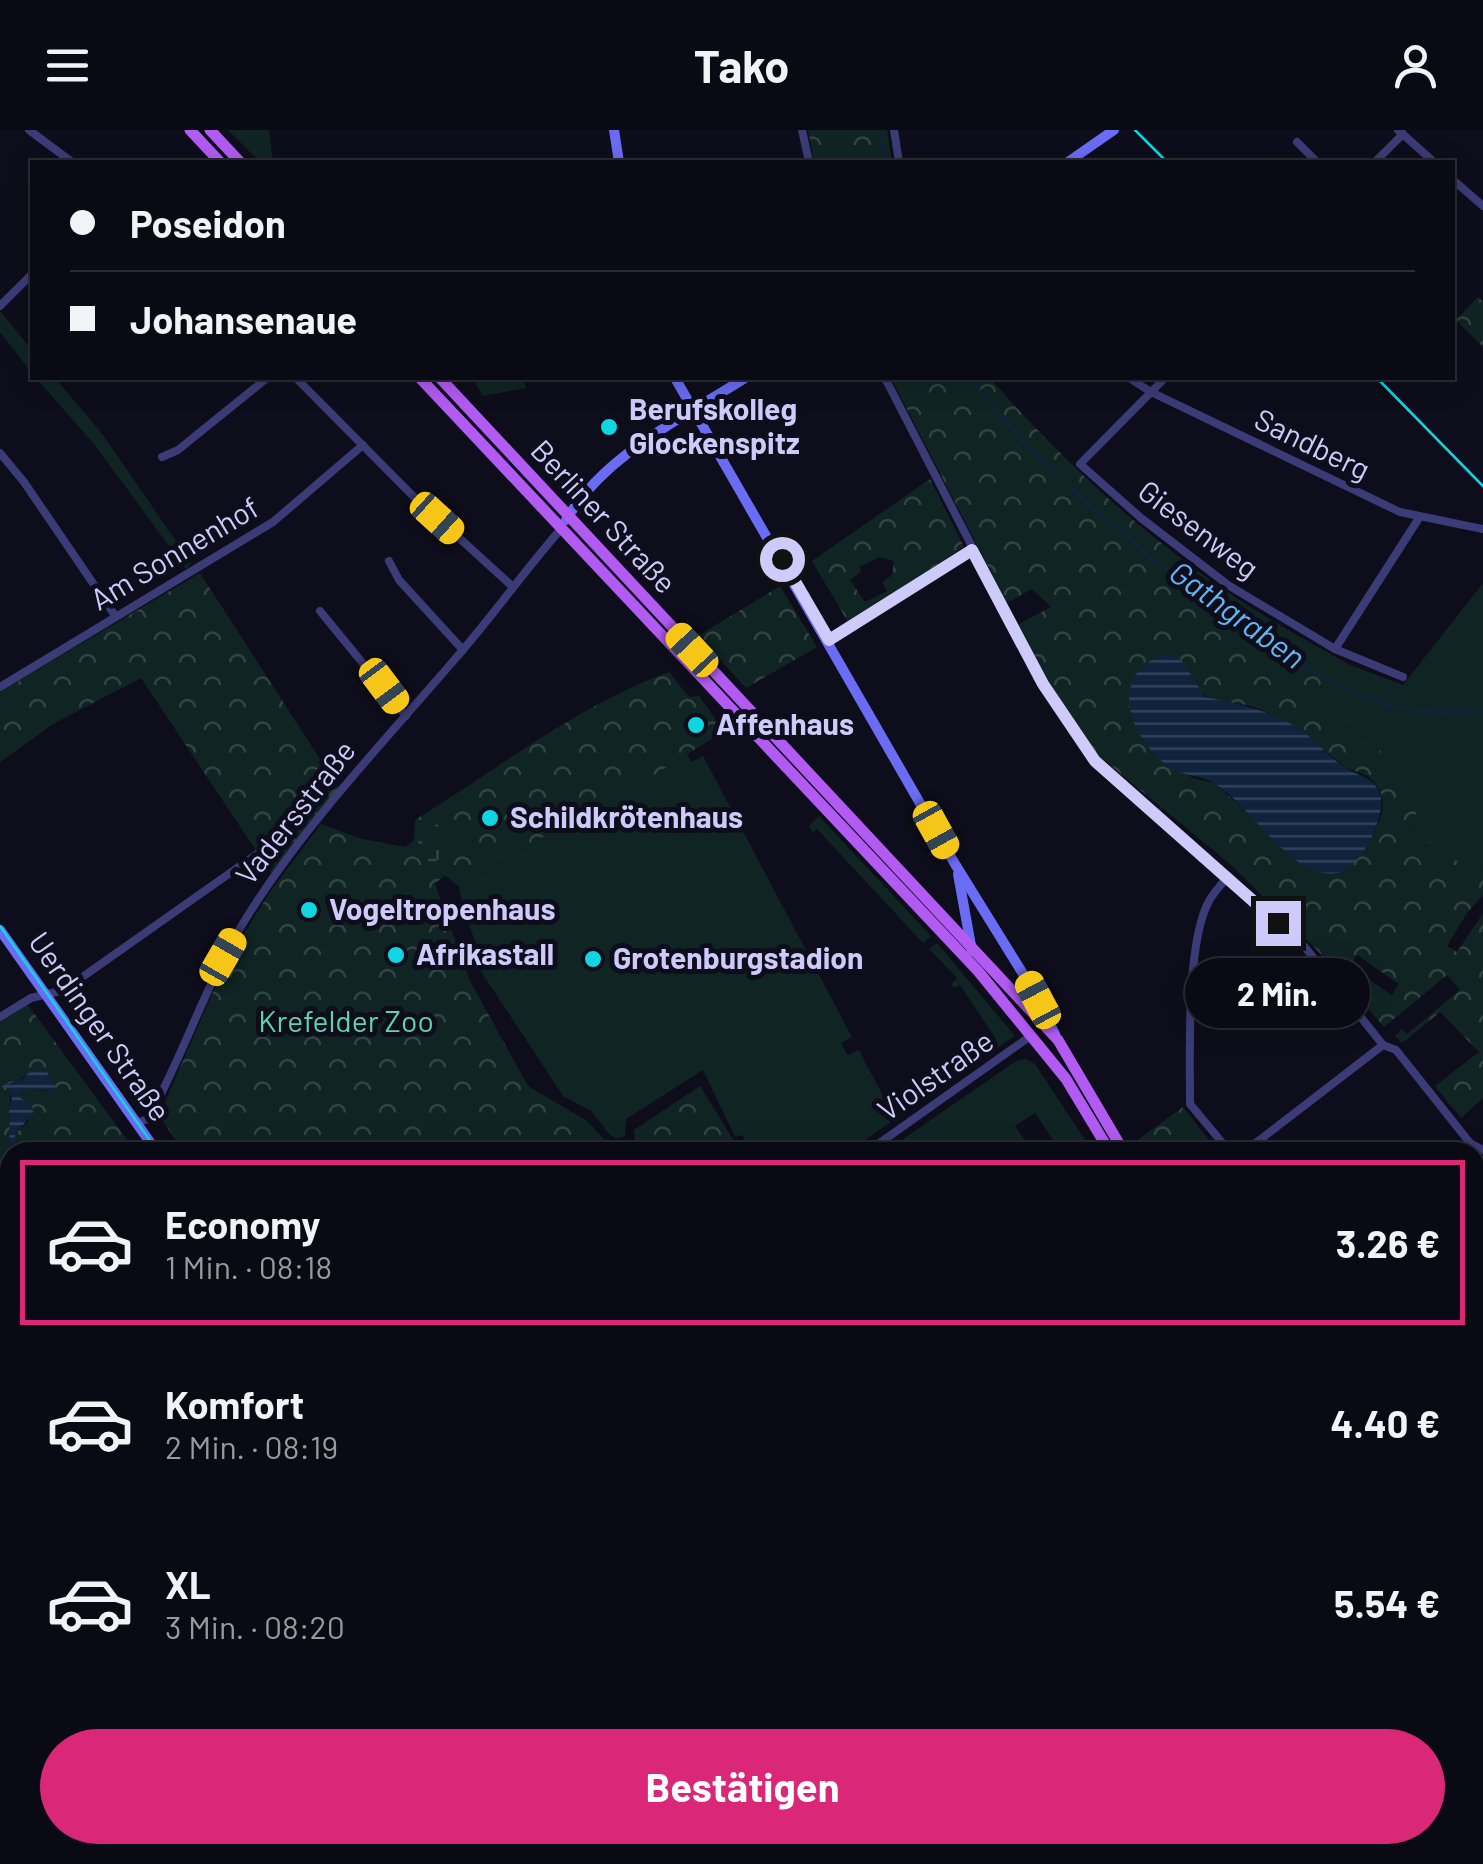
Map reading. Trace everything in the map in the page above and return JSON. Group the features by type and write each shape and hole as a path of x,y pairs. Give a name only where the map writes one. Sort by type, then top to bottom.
{"main road":[{"path":"190,130 218,160"},
{"path":"210,130 238,160"},
{"path":"614,130 618,160"},
{"path":"1071,160 1114,130"},
{"name":"Berliner Straße","path":"422,380 978,971 1066,1078 1104,1142"},
{"name":"Berliner Straße","path":"442,380 1058,1040 1118,1142"},
{"path":"677,380 955,864 1028,982 1058,1040"},
{"name":"Vadersstraße","path":"561,529 578,500 626,456 743,380"},
{"path":"955,864 978,971"},
{"name":"Uerdinger Straße","path":"0,930 149,1142"}],"street":[{"path":"30,130 69,160"},
{"path":"802,130 809,160"},
{"path":"894,130 899,160"},
{"path":"1377,160 1401,132 1432,160"},
{"path":"1297,142 1315,160"},
{"path":"1455,182 1483,206"},
{"path":"0,306 30,276"},
{"path":"162,456 178,450 265,380"},
{"path":"298,380 412,495 513,587"},
{"path":"886,380 1043,684 1095,761 1304,946 1382,1045 1396,1050 1469,1142"},
{"name":"Sandberg","path":"1132,380 1400,512 1483,529"},
{"name":"Giesenweg","path":"1163,380 1080,464 1141,518 1228,585 1335,649 1403,678"},
{"name":"Am Sonnenhof","path":"0,688 273,522 363,445"},
{"path":"0,452 116,617"},
{"path":"1335,649 1418,518"},
{"name":"Vadersstraße","path":"136,1123 148,1119 166,1087 223,957 247,917 339,793 561,529"},
{"path":"829,640 972,550"},
{"path":"389,561 399,580 463,650"},
{"path":"320,611 406,716"},
{"name":"Vadersstraße","path":"0,1017 31,998 64,990 256,854"},
{"path":"1222,1142 1190,1104 1190,1018 1197,949 1207,904 1228,876"},
{"name":"Violstraße","path":"881,1142 1032,1036"},
{"path":"1257,1142 1382,1045"}],"green space":[{"path":"228,130 269,130 273,160 258,160"},
{"path":"808,130 887,130 892,160 814,160"},
{"path":"1478,297 1483,302 1483,347 1456,320"},
{"path":"0,311 30,348 30,370 0,332"},
{"path":"38,380 57,380 103,435 191,563 186,569 94,444"},
{"path":"473,380 524,380 526,388 483,396"},
{"path":"892,380 992,380 1060,453 1135,522 1217,585 1304,639 1296,655 1322,670 1320,691 1326,713 1372,742 1424,799 1409,827 1469,869 1475,867 1483,872 1483,895 1447,946 1457,952 1483,913 1483,1098 1461,1118 1435,1086 1479,1052 1440,1012 1402,1043 1395,1036 1402,1029 1407,1034 1460,990 1447,975 1384,1027 1316,949 1230,864 1099,756 1049,683 1019,624 1051,607 1032,589 1007,603","holes":["1130,685 1199,690 1218,700 1269,713 1344,766 1369,777 1379,788 1382,813 1377,826 1345,871 1316,871 1214,783 1192,778 1133,718","1357,955 1399,984 1392,995 1350,967"]},
{"path":"930,479 964,547 848,622 812,561","holes":["880,557 894,561 892,575 882,582 887,591 865,602 850,580 861,572 859,567"]},
{"path":"200,573 340,790 273,876 141,678 53,724 0,762 0,692"},
{"path":"1483,583 1483,872 1475,867 1469,870 1408,826 1372,742 1326,713 1320,691 1322,670 1296,655 1304,639 1350,665 1403,685"},
{"path":"780,586 817,647 746,688 698,636"},
{"name":"Krefelder Zoo","path":"669,672 689,697 699,696 724,731 585,819 577,808 549,823 548,834 459,887 445,875 435,884 470,981 528,1086 587,1121 607,1142 177,1142 159,1116 226,962 272,889 321,824 362,839 406,847 414,840 415,820 539,739 636,685"},
{"path":"687,754 692,762 703,756 852,1037 841,1043 847,1055 859,1050 895,1119 862,1142 746,1142 742,1135 735,1137 703,1070 626,1119 625,1136 617,1139 591,1111 563,1096 480,970 459,887 548,834 549,823 577,807 586,818"},
{"path":"819,816 931,936 923,943 817,829 812,833 809,826"},
{"path":"437,824 455,849 431,864 418,850 421,847 416,839"},
{"path":"937,943 1015,1036 997,1048 991,1043 996,1039 960,985 954,988 951,984 957,978 929,949"},
{"path":"28,1005 129,1142 15,1142 15,1134 29,1121 19,1090 57,1091 47,1072 23,1076 10,1083 10,1142 0,1142 0,1022"},
{"path":"1026,1059 1035,1064 1086,1142 1054,1142 1035,1113 1015,1126 1026,1142 899,1142 1016,1061"},
{"path":"700,1086 735,1142 635,1142 634,1130"},
{"path":"1183,1107 1210,1142 1141,1142 1139,1139"}],"water":[{"path":"1163,655 1180,658 1205,697 1282,719 1374,784 1380,794 1380,814 1357,860 1341,872 1315,871 1282,848 1225,791 1209,780 1176,771 1157,757 1136,726 1129,693 1134,678 1145,665"},
{"path":"33,1069 47,1072 57,1091 53,1094 49,1090 20,1090 21,1098 32,1106 33,1113 15,1135 15,1142 10,1142 12,1099 9,1088 2,1088 20,1081"}],"waterway":[{"name":"Gathgraben","path":"879,130 884,160"},
{"name":"Gathgraben","path":"972,380 1028,448 1057,474"},
{"name":"Gathgraben","path":"1068,486 1220,612 1303,666 1346,688 1402,709 1483,712"}],"tram line":[{"path":"1135,130 1165,160"},
{"path":"1379,380 1483,486"},
{"path":"0,926 151,1142"}],"place":[{"name":"Berufskolleg Glockenspitz","path":"609,427"},
{"name":"Affenhaus","path":"696,725"},
{"name":"Schildkrötenhaus","path":"490,818"},
{"name":"Vogeltropenhaus","path":"309,910"},
{"name":"Afrikastall","path":"396,955"},
{"name":"Grotenburgstadion","path":"593,959"}],"route":[{"path":"782,559 829,640 972,550 1043,684 1095,761 1278,923"}]}
